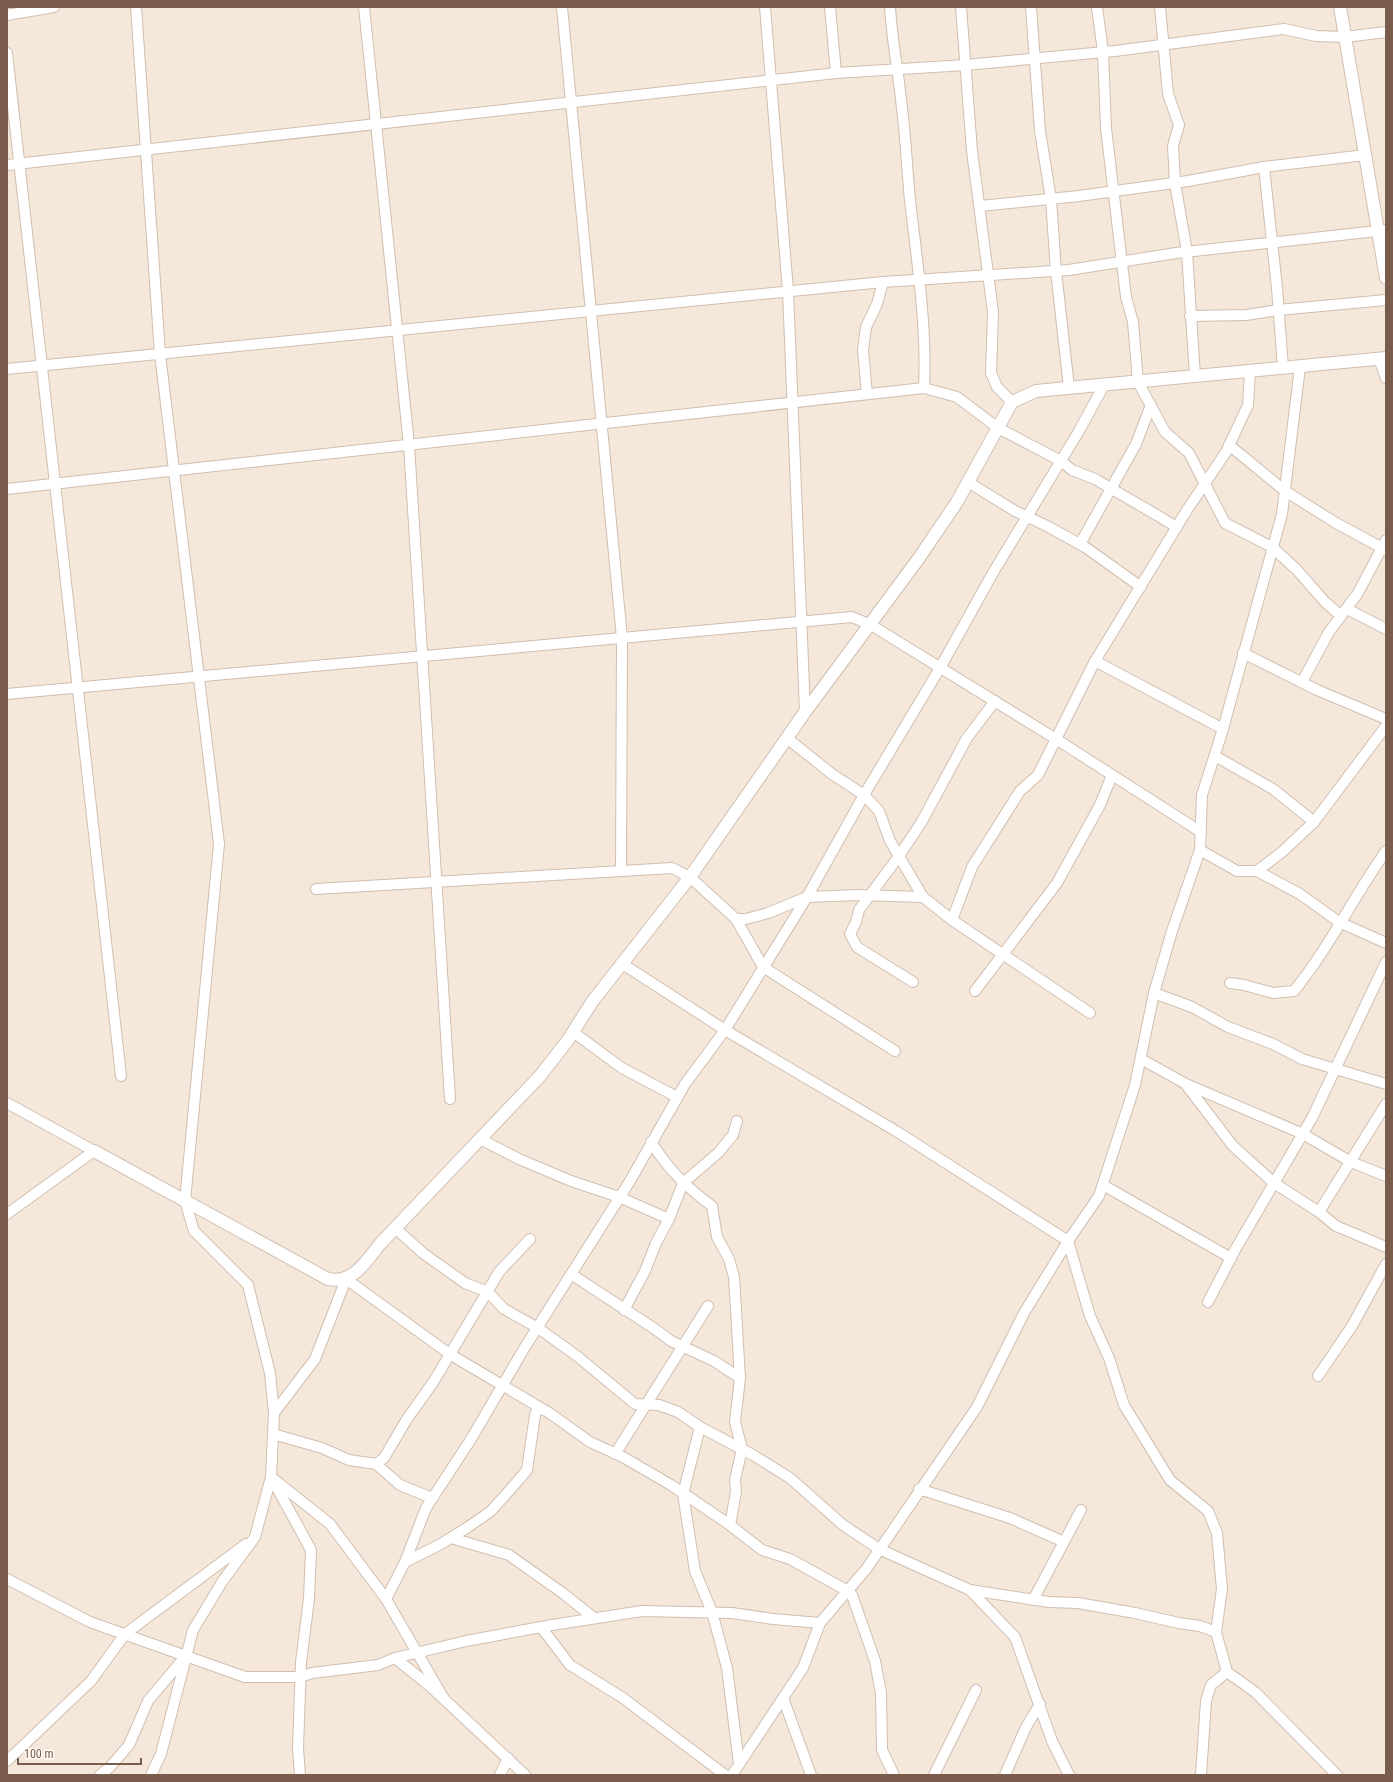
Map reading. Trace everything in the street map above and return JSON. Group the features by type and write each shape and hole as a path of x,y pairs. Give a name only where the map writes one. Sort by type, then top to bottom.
{"street":[{"path":"7,14 54,7"},
{"path":"136,7 160,354 219,844 185,1201 194,1230 248,1284 270,1374 274,1413 271,1477 255,1537 222,1582 193,1630 161,1754 151,1775"},
{"path":"364,7 409,445 450,1099"},
{"path":"562,7 622,638 621,871"},
{"path":"765,7 788,291 806,712"},
{"path":"830,7 836,73"},
{"path":"890,7 891,33 902,110 907,176 919,280 925,363 924,388"},
{"path":"961,7 972,151 993,312 991,373 997,387 1012,402"},
{"path":"1031,7 1040,131 1051,199 1056,271 1069,388"},
{"path":"1097,7 1104,52 1106,128 1126,297 1133,322 1138,382 1165,432 1189,453 1225,524 1272,548 1297,570 1325,602 1344,612 1386,629"},
{"path":"1160,7 1168,94 1179,125 1172,146 1175,183 1187,252 1195,376"},
{"path":"1340,7 1365,155 1382,230 1386,278"},
{"path":"7,165 836,73 966,65 1104,52 1284,29 1316,36 1345,37 1386,32"},
{"path":"7,53 121,1076"},
{"path":"980,206 1051,199 1175,183 1264,167 1365,155"},
{"path":"1264,167 1282,368"},
{"path":"7,369 883,282 1056,271 1187,252 1272,244 1382,230"},
{"path":"866,394 863,350 866,327 877,304 883,282"},
{"path":"1190,316 1246,315 1278,310 1386,300"},
{"path":"7,1103 328,1279 338,1281 346,1279 356,1272 395,1228 540,1076 621,963 690,877 806,712 872,625 946,520 1012,402 1036,391 1382,359 1386,378"},
{"path":"732,1775 803,1668 820,1623 867,1568 919,1489 977,1407 1024,1313 1068,1241 1099,1196 1135,1085 1154,993 1172,931 1200,850 1202,795 1223,729 1282,514 1300,367"},
{"path":"952,920 972,867 1020,791 1038,775 1095,661 1229,444 1248,405 1250,371"},
{"path":"386,1600 405,1562 426,1508 619,1197 685,1084 726,1030 807,897 864,795 940,668 1026,516 1079,431 1104,385"},
{"path":"7,489 924,388 957,397 998,428 1061,461 1072,470 1095,479 1177,527"},
{"path":"1080,544 1136,444 1151,405"},
{"path":"1229,444 1285,491 1336,522 1385,546 1358,593 1329,632 1302,682"},
{"path":"968,482 1026,516 1080,544 1141,587"},
{"path":"7,694 852,617 872,625 1056,739 1201,832"},
{"path":"1243,653 1302,682 1386,719"},
{"path":"1095,661 1223,729"},
{"path":"913,982 857,948 850,934 856,922 859,910 871,896 921,823 968,738 995,701"},
{"path":"1257,871 1282,852 1314,822 1386,726"},
{"path":"788,739 832,774 864,795 879,811 890,841 923,897 952,920 1090,1013"},
{"path":"1215,756 1273,789 1314,822"},
{"path":"975,991 1057,883 1100,805 1112,775"},
{"path":"1200,850 1237,870 1257,871 1300,894 1339,922 1386,943"},
{"path":"1230,983 1244,984 1273,993 1294,991 1315,965 1339,922 1386,851"},
{"path":"316,889 672,868 690,877 736,919 763,967 895,1051"},
{"path":"736,919 746,919 768,913 807,897 923,897"},
{"path":"1208,1302 1231,1258 1303,1134 1386,962"},
{"path":"621,963 726,1030 896,1131 1068,1241 1090,1316 1109,1358 1124,1405 1170,1480 1208,1511 1217,1533 1222,1589 1216,1632 1227,1672 1255,1692 1336,1775"},
{"path":"1154,993 1192,1007 1228,1027 1273,1044 1302,1059 1386,1084"},
{"path":"573,1032 622,1068 677,1097"},
{"path":"1141,1059 1186,1084 1303,1134 1350,1162 1386,1176"},
{"path":"1186,1084 1233,1146 1274,1183 1319,1212 1336,1226 1386,1247"},
{"path":"1319,1212 1386,1104"},
{"path":"624,1310 645,1271 656,1243 669,1219 682,1183 718,1153 733,1135 737,1121"},
{"path":"480,1139 571,1181 619,1197 669,1219"},
{"path":"652,1142 666,1166 682,1183 712,1206 717,1237 729,1258 734,1277 740,1378 735,1422 742,1449 735,1480 736,1492 730,1525"},
{"path":"7,1214 94,1151"},
{"path":"1103,1185 1231,1258"},
{"path":"395,1228 424,1254 465,1283 488,1292 504,1309 538,1328 577,1356 635,1404 660,1405 678,1412 700,1427 742,1449 790,1478 843,1525 880,1549 970,1590 1033,1600 1078,1603 1200,1626 1216,1632"},
{"path":"376,1464 384,1458 407,1419 451,1355 474,1312 500,1272 530,1239"},
{"path":"1318,1376 1352,1326 1386,1264"},
{"path":"571,1274 624,1310 656,1329 671,1342 714,1361 740,1378"},
{"path":"346,1279 451,1355 538,1407 590,1442 615,1454 683,1494 730,1525 762,1550 790,1559 848,1590 852,1595 875,1662 881,1693 882,1750 894,1775"},
{"path":"274,1413 315,1358 346,1279"},
{"path":"615,1454 708,1306"},
{"path":"405,1562 450,1538 491,1511 527,1470 535,1415 538,1407"},
{"path":"700,1427 683,1494 695,1571 712,1612 727,1668 739,1764"},
{"path":"273,1434 322,1448 348,1460 376,1464 400,1486 432,1498"},
{"path":"271,1477 330,1524 386,1600 444,1699"},
{"path":"271,1477 311,1550 309,1599 300,1677 298,1748 300,1775"},
{"path":"919,1489 1010,1518 1064,1542"},
{"path":"1033,1600 1081,1510"},
{"path":"7,1761 91,1681 125,1634 255,1537"},
{"path":"450,1538 509,1555 564,1594 594,1618"},
{"path":"7,1578 90,1622 186,1655 244,1677 300,1677 312,1673 378,1665 395,1658 466,1642 541,1627 642,1611 732,1613 773,1619 820,1623"},
{"path":"970,1590 1015,1636 1052,1741 1069,1775"},
{"path":"541,1627 570,1665 623,1698 725,1775"},
{"path":"100,1775 129,1745 148,1701 186,1655"},
{"path":"395,1658 444,1699 525,1775"},
{"path":"1201,1775 1206,1702 1212,1685 1227,1672"},
{"path":"934,1775 976,1690"},
{"path":"782,1698 811,1775"},
{"path":"1005,1775 1026,1727 1040,1704"},
{"path":"500,1775 508,1758"}],"shaded area":[{"path":"7,7 1386,7 1386,1775 7,1775"}]}
